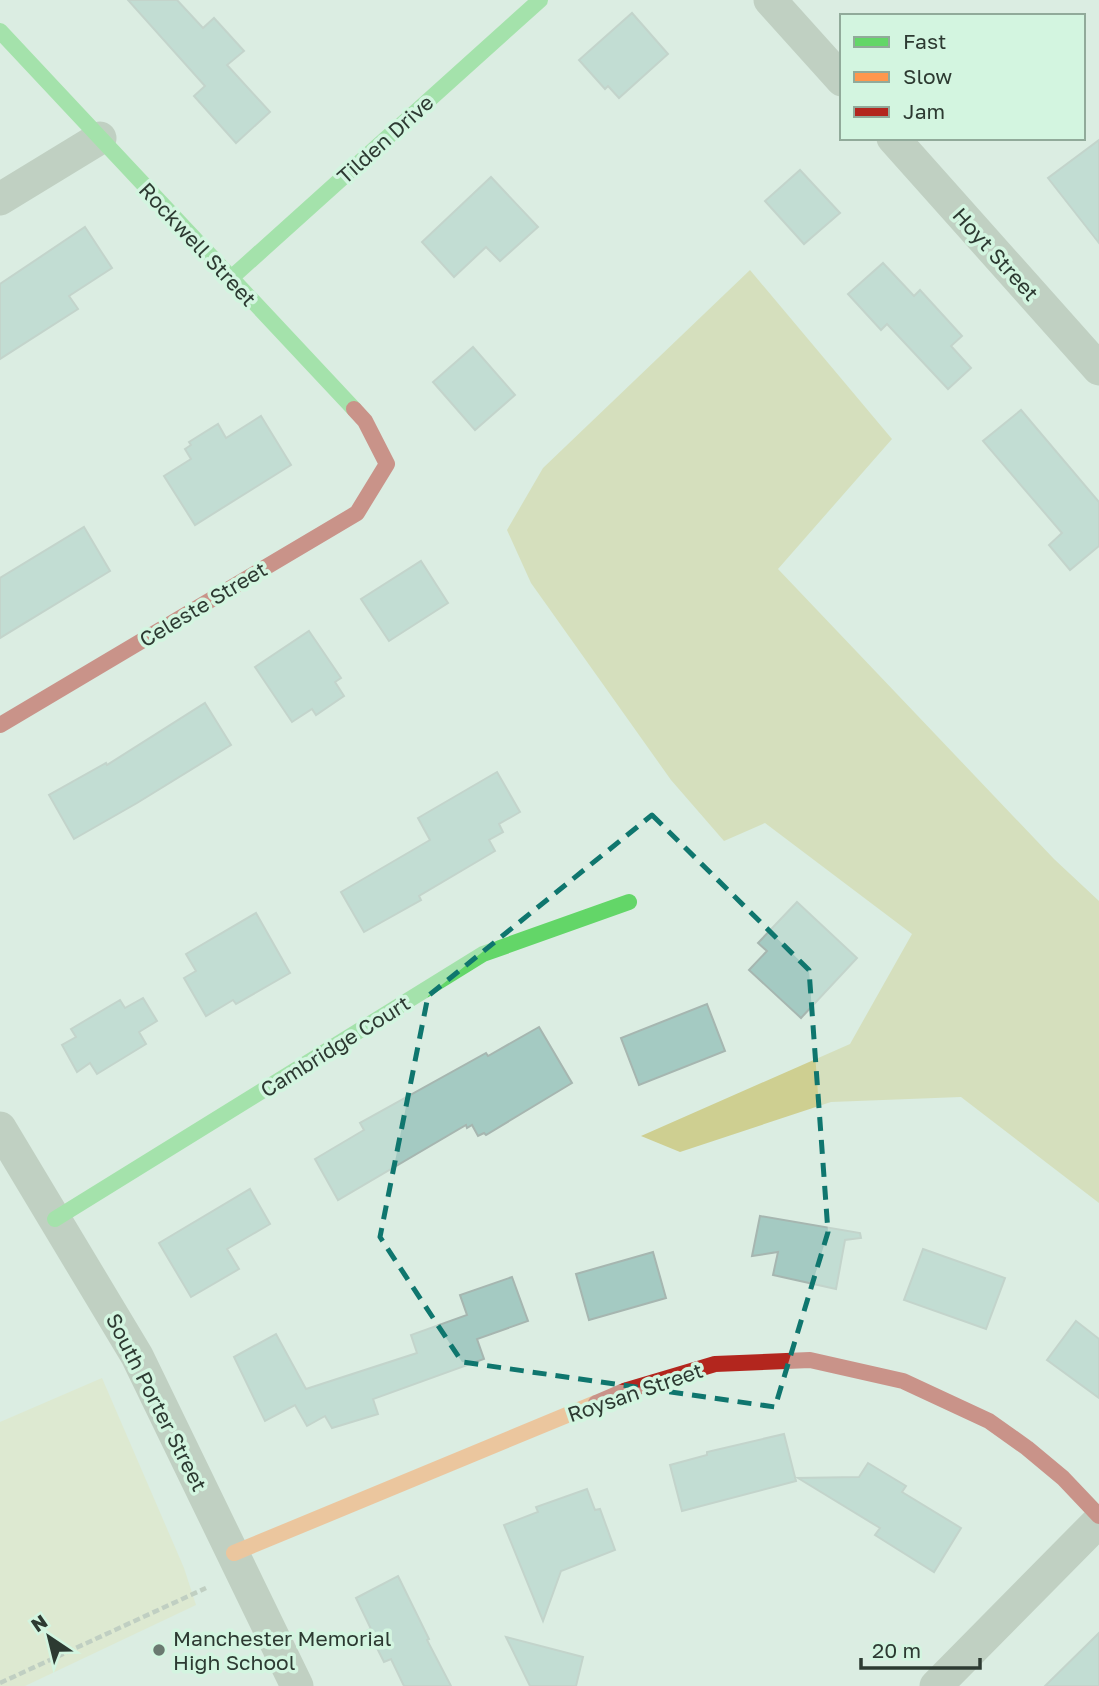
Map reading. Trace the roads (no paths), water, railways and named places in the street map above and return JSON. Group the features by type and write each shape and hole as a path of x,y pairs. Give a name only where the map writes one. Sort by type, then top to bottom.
{"street":[{"name":"Tilden Drive","path":"230,279 540,0"},
{"path":"770,0 840,78"},
{"name":"Rockwell Street","path":"0,31 365,421 387,464"},
{"path":"0,199 100,138"},
{"name":"Hoyt Street","path":"895,140 1099,369"},
{"name":"Celeste Street","path":"0,726 358,513 387,464"},
{"name":"Cambridge Court","path":"55,1219 483,954 629,902"},
{"name":"South Porter Street","path":"0,1128 137,1356 297,1686"},
{"name":"Roysan Street","path":"234,1553 624,1391 715,1364 810,1360 903,1381 989,1421 1063,1478 1099,1516"},
{"path":"936,1686 1099,1521"}],"place":[{"name":"Manchester Memorial High School","path":"159,1650"}]}
